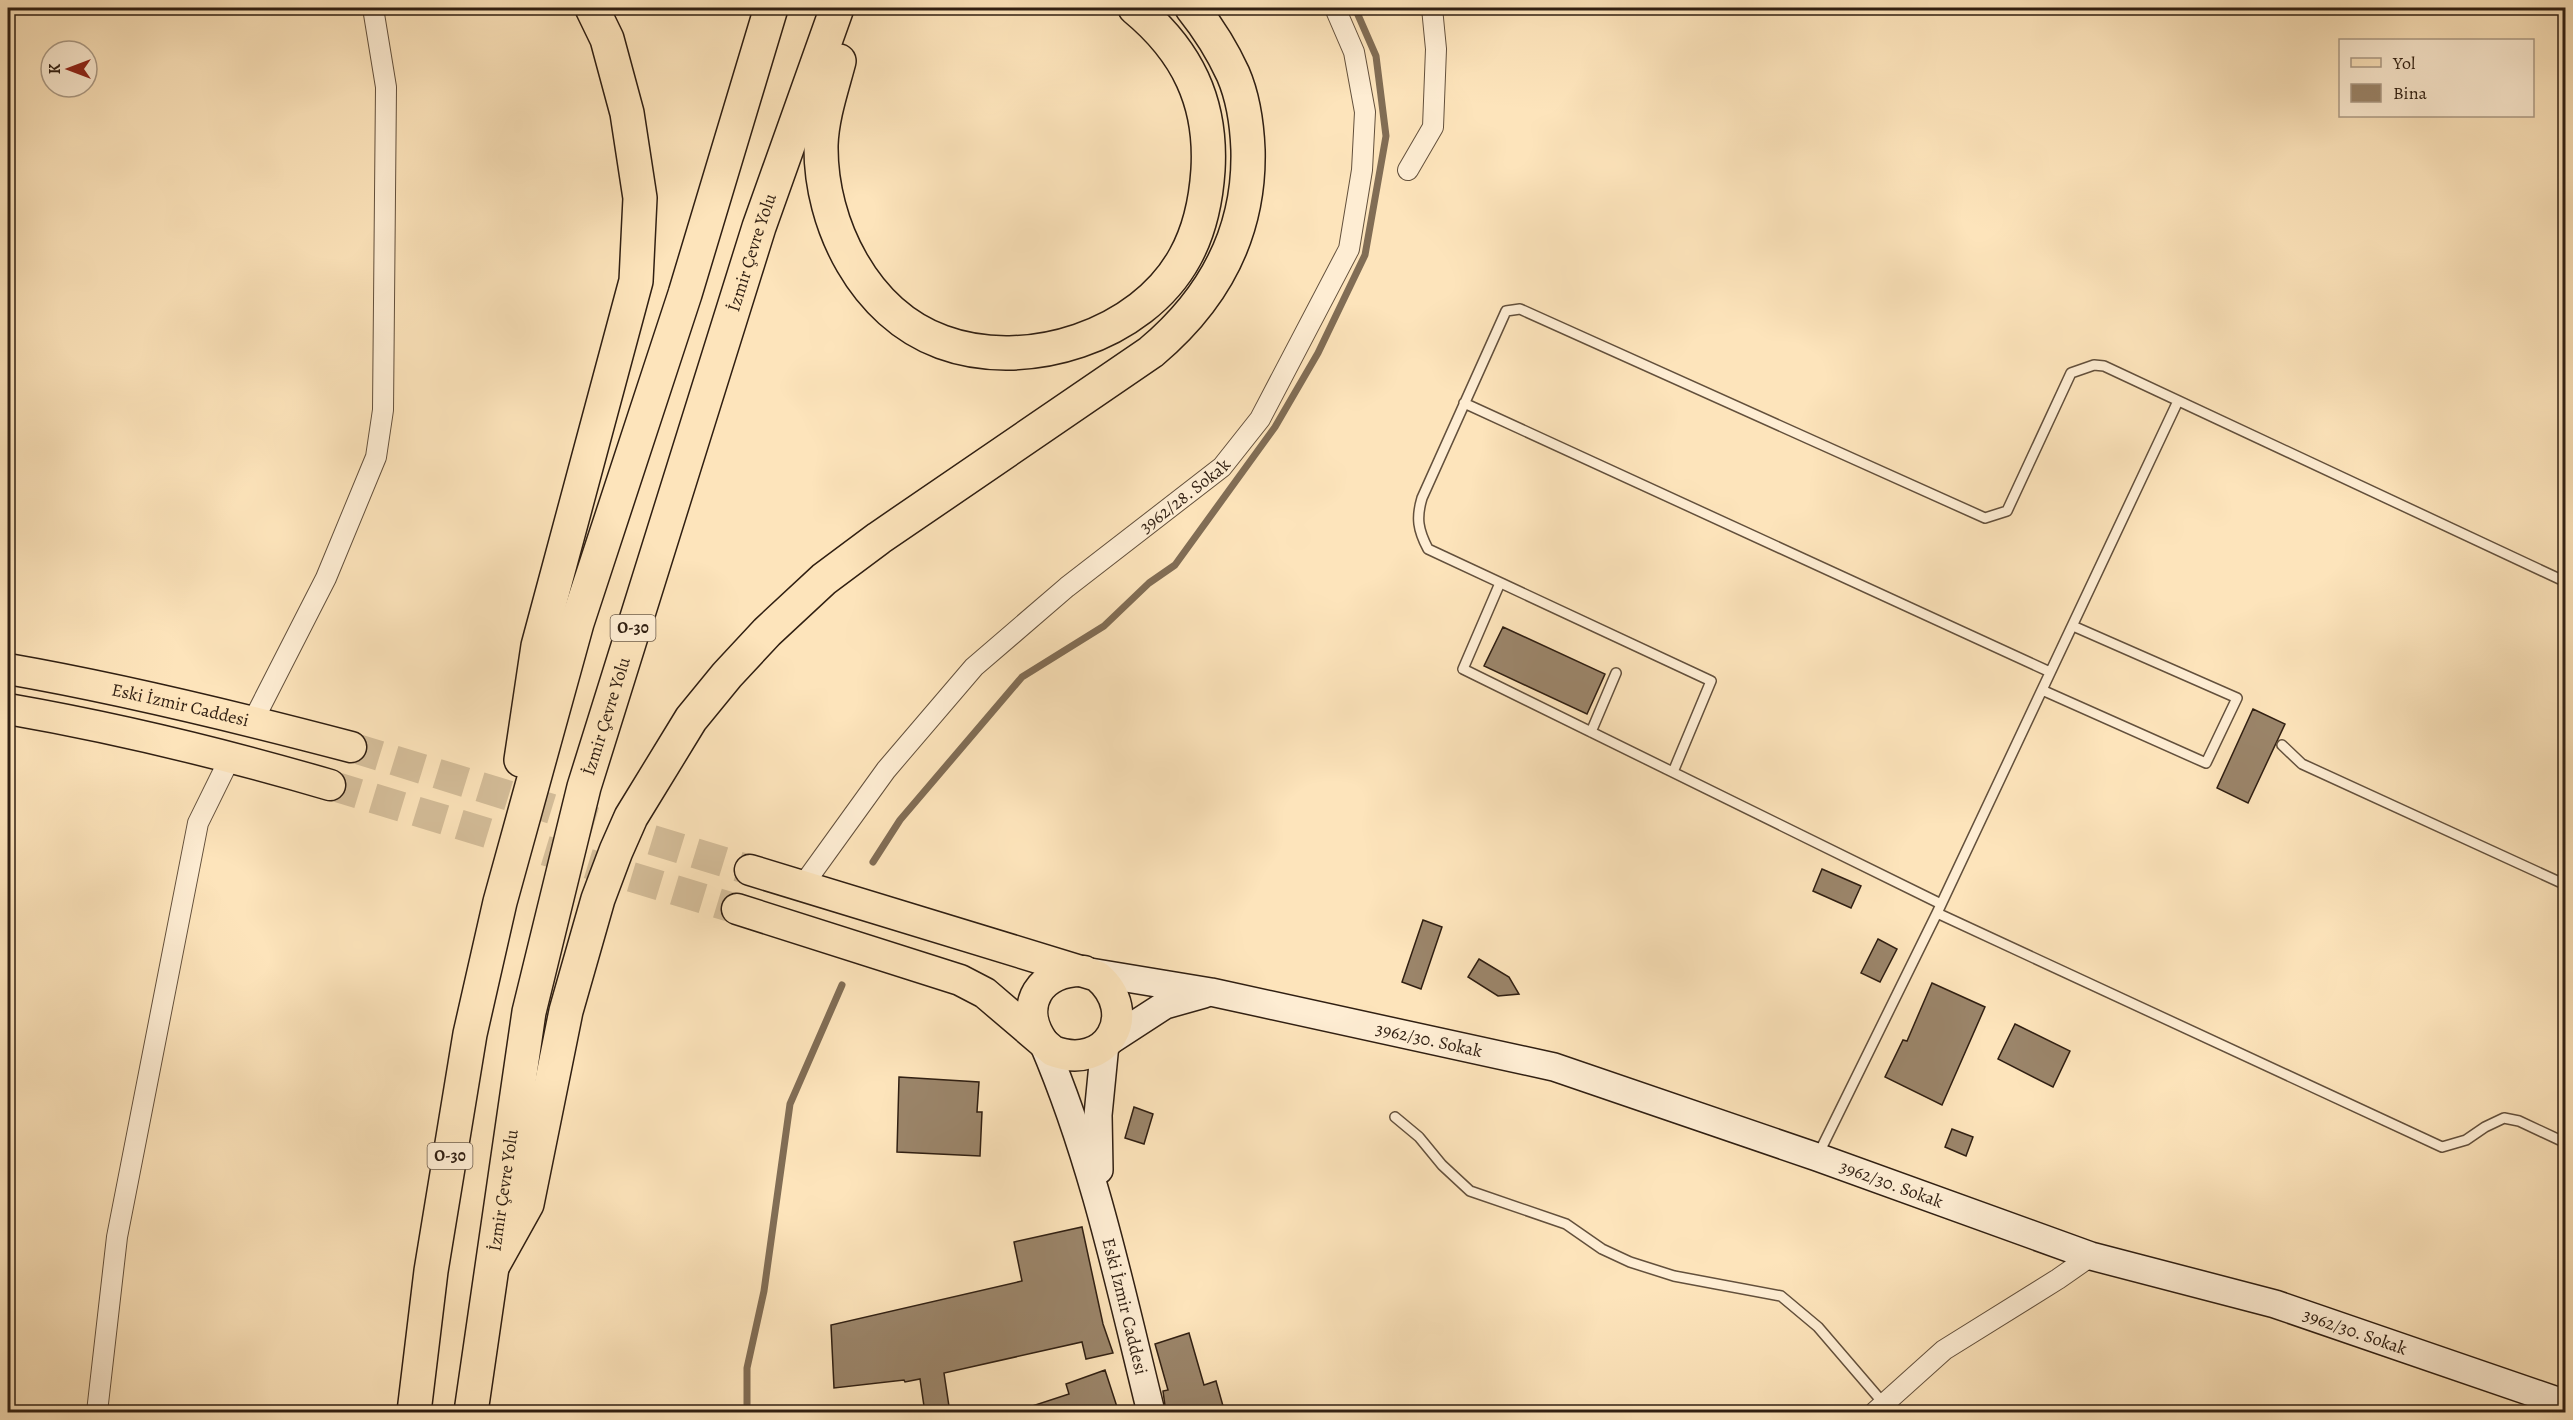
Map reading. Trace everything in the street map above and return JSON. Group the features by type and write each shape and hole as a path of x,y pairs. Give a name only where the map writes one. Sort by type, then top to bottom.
{"highway":[{"path":"500,902 538,646 636,281 640,198 627,113 607,39 592,8"},
{"name":"O-30","path":"414,1413 431,1271 468,1045 500,902 577,623 685,294 771,8"},
{"name":"İzmir Çevre Yolu","path":"471,1413 529,1012 584,787 759,227 837,8"},
{"path":"854,8 824,119 821,145 827,196 835,225 846,251 870,291 888,309 910,324 940,342 960,347 1006,352 1048,348 1088,338 1150,302 1185,258 1196,234 1208,176 1209,144 1205,111 1194,80 1175,50 1135,8"},
{"path":"493,1265 527,1204 566,1011 598,899 612,860 631,817 691,719 726,675 767,632 824,579 879,538 1151,352 1188,318 1218,272 1238,231 1245,206 1247,139 1242,102 1233,75 1222,52 1192,8"}],"main road":[{"name":"Eski İzmir Caddesi","path":"8,669 76,681 253,721 351,747"},
{"path":"8,709 231,756 330,785"},
{"path":"750,870 1097,976 1108,985 1117,1006 1116,1027 1105,1044"},
{"path":"737,909 960,980 985,993 1053,1051 1065,1056 1079,1057 1093,1053 1165,1005 1211,992"},
{"path":"1043,1042 1036,1033 1032,1011 1039,989 1057,974 1070,970 1084,971"},
{"name":"3962/30. Sokak","path":"1084,971 1211,992 1554,1066 1817,1157 2091,1256 2275,1304 2565,1404"},
{"name":"Eski İzmir Caddesi","path":"1043,1042 1067,1099 1100,1201 1151,1413"},
{"name":"Eski İzmir Caddesi","path":"1100,1201 1098,1115 1105,1044"}],"street":[{"path":"253,721 326,578 376,457 383,410 386,87 373,8"},
{"name":"3962/28. Sokak","path":"803,885 886,770 974,667 1066,587 1222,467 1260,418 1349,249 1362,170 1365,112 1354,52 1335,8"},
{"path":"1408,170 1433,127 1436,48 1432,8"},
{"path":"97,1413 117,1237 198,823 231,756"},
{"path":"1880,1409 1944,1350 2091,1256"}],"lane":[{"path":"1673,772 1711,681 1428,549 1418,530 1418,512 1422,498 1506,311 1520,309 1985,518 2007,511 2072,373 2094,365 2104,366 2565,582"},
{"path":"1817,1157 1939,908 2178,401"},
{"path":"1464,403 2050,672"},
{"path":"1500,584 1462,669 1673,772 1939,908 2442,1147 2466,1140 2504,1118 2519,1121 2565,1143"},
{"path":"2042,690 2206,763 2237,698 2073,626"},
{"path":"1591,732 1616,673"},
{"path":"2282,745 2302,764 2565,885"},
{"path":"1395,1117 1419,1137 1442,1165 1470,1191 1566,1224 1602,1249 1630,1262 1674,1276 1780,1296 1818,1327 1880,1409"}],"building":[{"path":"1503,627 1605,674 1587,714 1484,666"},
{"path":"2253,709 2285,724 2248,803 2217,788"},
{"path":"1822,869 1861,886 1851,908 1813,891"},
{"path":"1423,920 1442,927 1421,989 1402,982"},
{"path":"1878,939 1897,949 1880,982 1861,973"},
{"path":"1479,959 1509,977 1519,994 1498,996 1468,977"},
{"path":"1932,983 1985,1007 1942,1105 1885,1077 1903,1040 1907,1041"},
{"path":"2015,1024 2070,1051 2053,1087 1998,1059"},
{"path":"899,1077 979,1082 977,1112 982,1112 980,1156 897,1152"},
{"path":"1134,1107 1153,1114 1144,1144 1125,1138"},
{"path":"1952,1129 1973,1137 1966,1156 1945,1147"},
{"path":"1082,1227 1103,1324 1113,1353 1086,1359 1082,1342 944,1373 950,1413 925,1413 920,1379 834,1388 831,1325 1022,1281 1014,1242"},
{"path":"1189,1333 1204,1385 1216,1381 1225,1413 1166,1413 1163,1391 1168,1390 1155,1344"},
{"path":"1105,1370 1119,1413 1023,1413 1023,1409 1069,1394 1066,1384"}],"waterway":[{"path":"873,862 900,820 1022,677 1104,626 1149,583 1175,565 1275,427 1318,353 1365,255 1386,136 1376,56 1355,8"},
{"path":"747,1412 747,1368 764,1291 790,1104 842,985"}],"tunnel":[{"path":"351,747 750,870"},
{"path":"330,785 737,909"}]}
